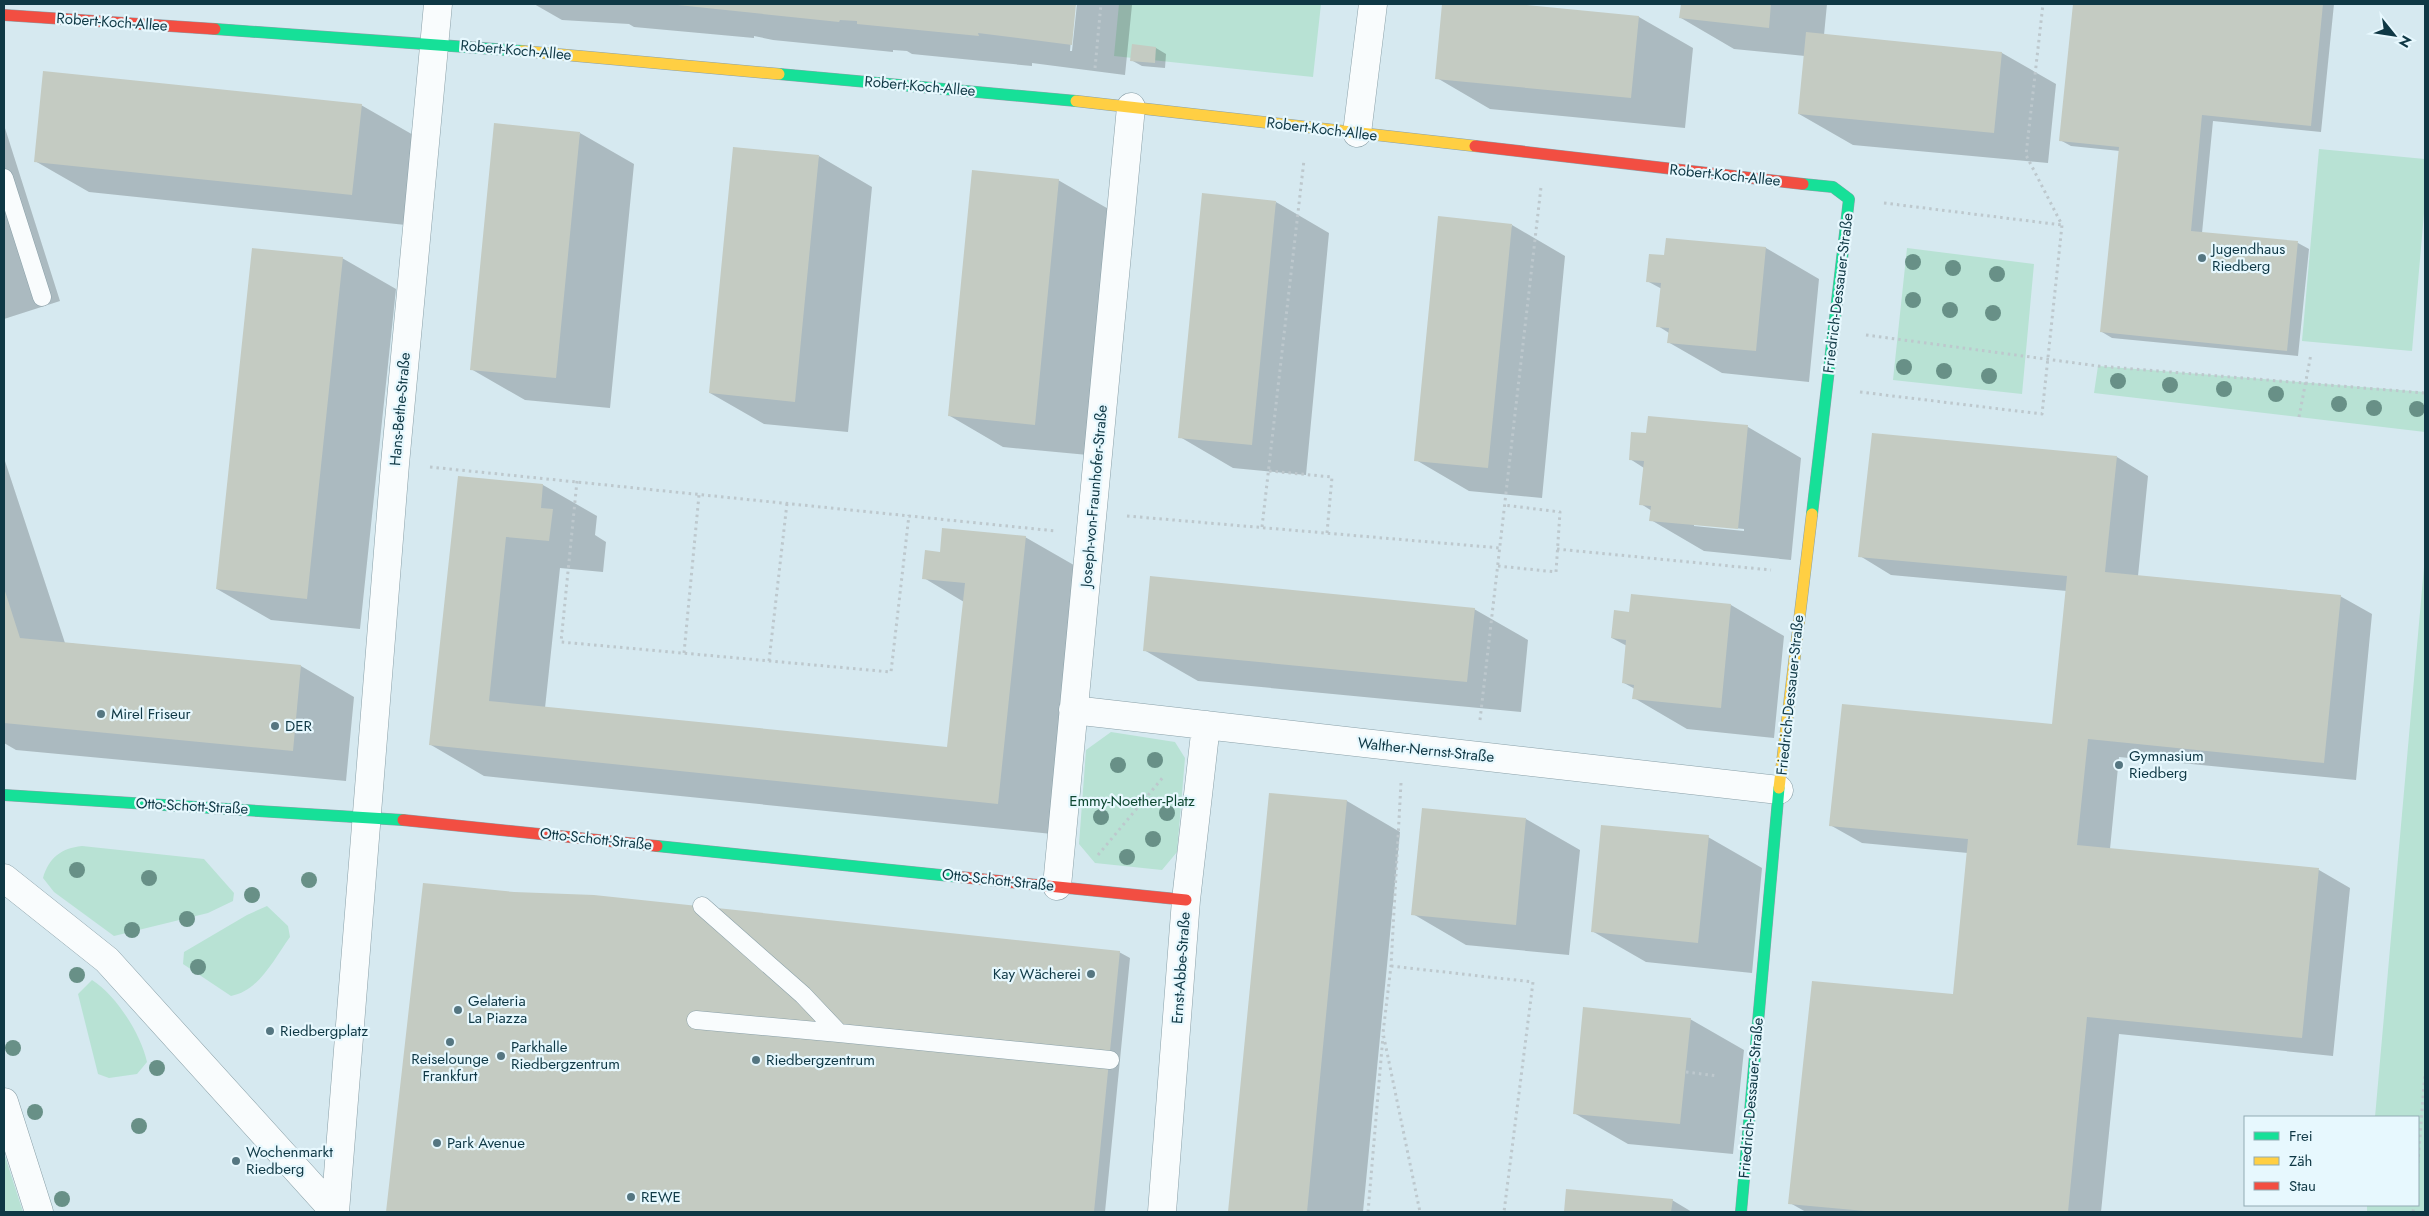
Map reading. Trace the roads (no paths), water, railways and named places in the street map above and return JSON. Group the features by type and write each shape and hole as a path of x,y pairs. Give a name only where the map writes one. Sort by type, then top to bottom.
{"street":[{"name":"Hans-Bethe-Straße","path":"366,816 395,464 438,4"},
{"path":"1357,133 1372,4"},
{"name":"Robert-Koch-Allee","path":"4,15 435,43 1091,102 1833,187"},
{"name":"Joseph-von-Fraunhofer-Straße","path":"1064,887 1073,710 1131,106"},
{"name":"Friedrich-Dessauer-Straße","path":"1741,1212 1779,790 1849,199 1833,187"},
{"name":"Walther-Nernst-Straße","path":"1073,710 1779,790"},
{"name":"Ernst-Abbe-Straße","path":"1162,1212 1186,900 1206,725"},
{"name":"Otto-Schott-Straße","path":"4,795 366,816 1186,900"},
{"path":"335,1212 366,816"},
{"path":"4,878 107,960 335,1212"},
{"path":"4,1102 39,1212"}],"lane":[{"path":"4,178 42,297"},
{"path":"702,906 803,995 839,1033"},
{"path":"696,1020 1110,1060"}],"place":[{"name":"Jugendhaus Riedberg","path":"2202,258"},
{"name":"Mirel Friseur","path":"101,714"},
{"name":"DER","path":"275,726"},
{"name":"Gymnasium Riedberg","path":"2119,765"},
{"name":"Kay Wächerei","path":"1091,974"},
{"name":"Gelateria La Piazza","path":"458,1010"},
{"name":"Riedbergplatz","path":"270,1031"},
{"name":"Reiselounge Frankfurt","path":"450,1042"},
{"name":"Parkhalle Riedbergzentrum","path":"501,1056"},
{"name":"Riedbergzentrum","path":"756,1060"},
{"name":"Park Avenue","path":"437,1143"},
{"name":"Wochenmarkt Riedberg","path":"236,1161"},
{"name":"REWE","path":"631,1197"}],"park label":[{"name":"Emmy-Noether-Platz","path":"1132,801"}]}
